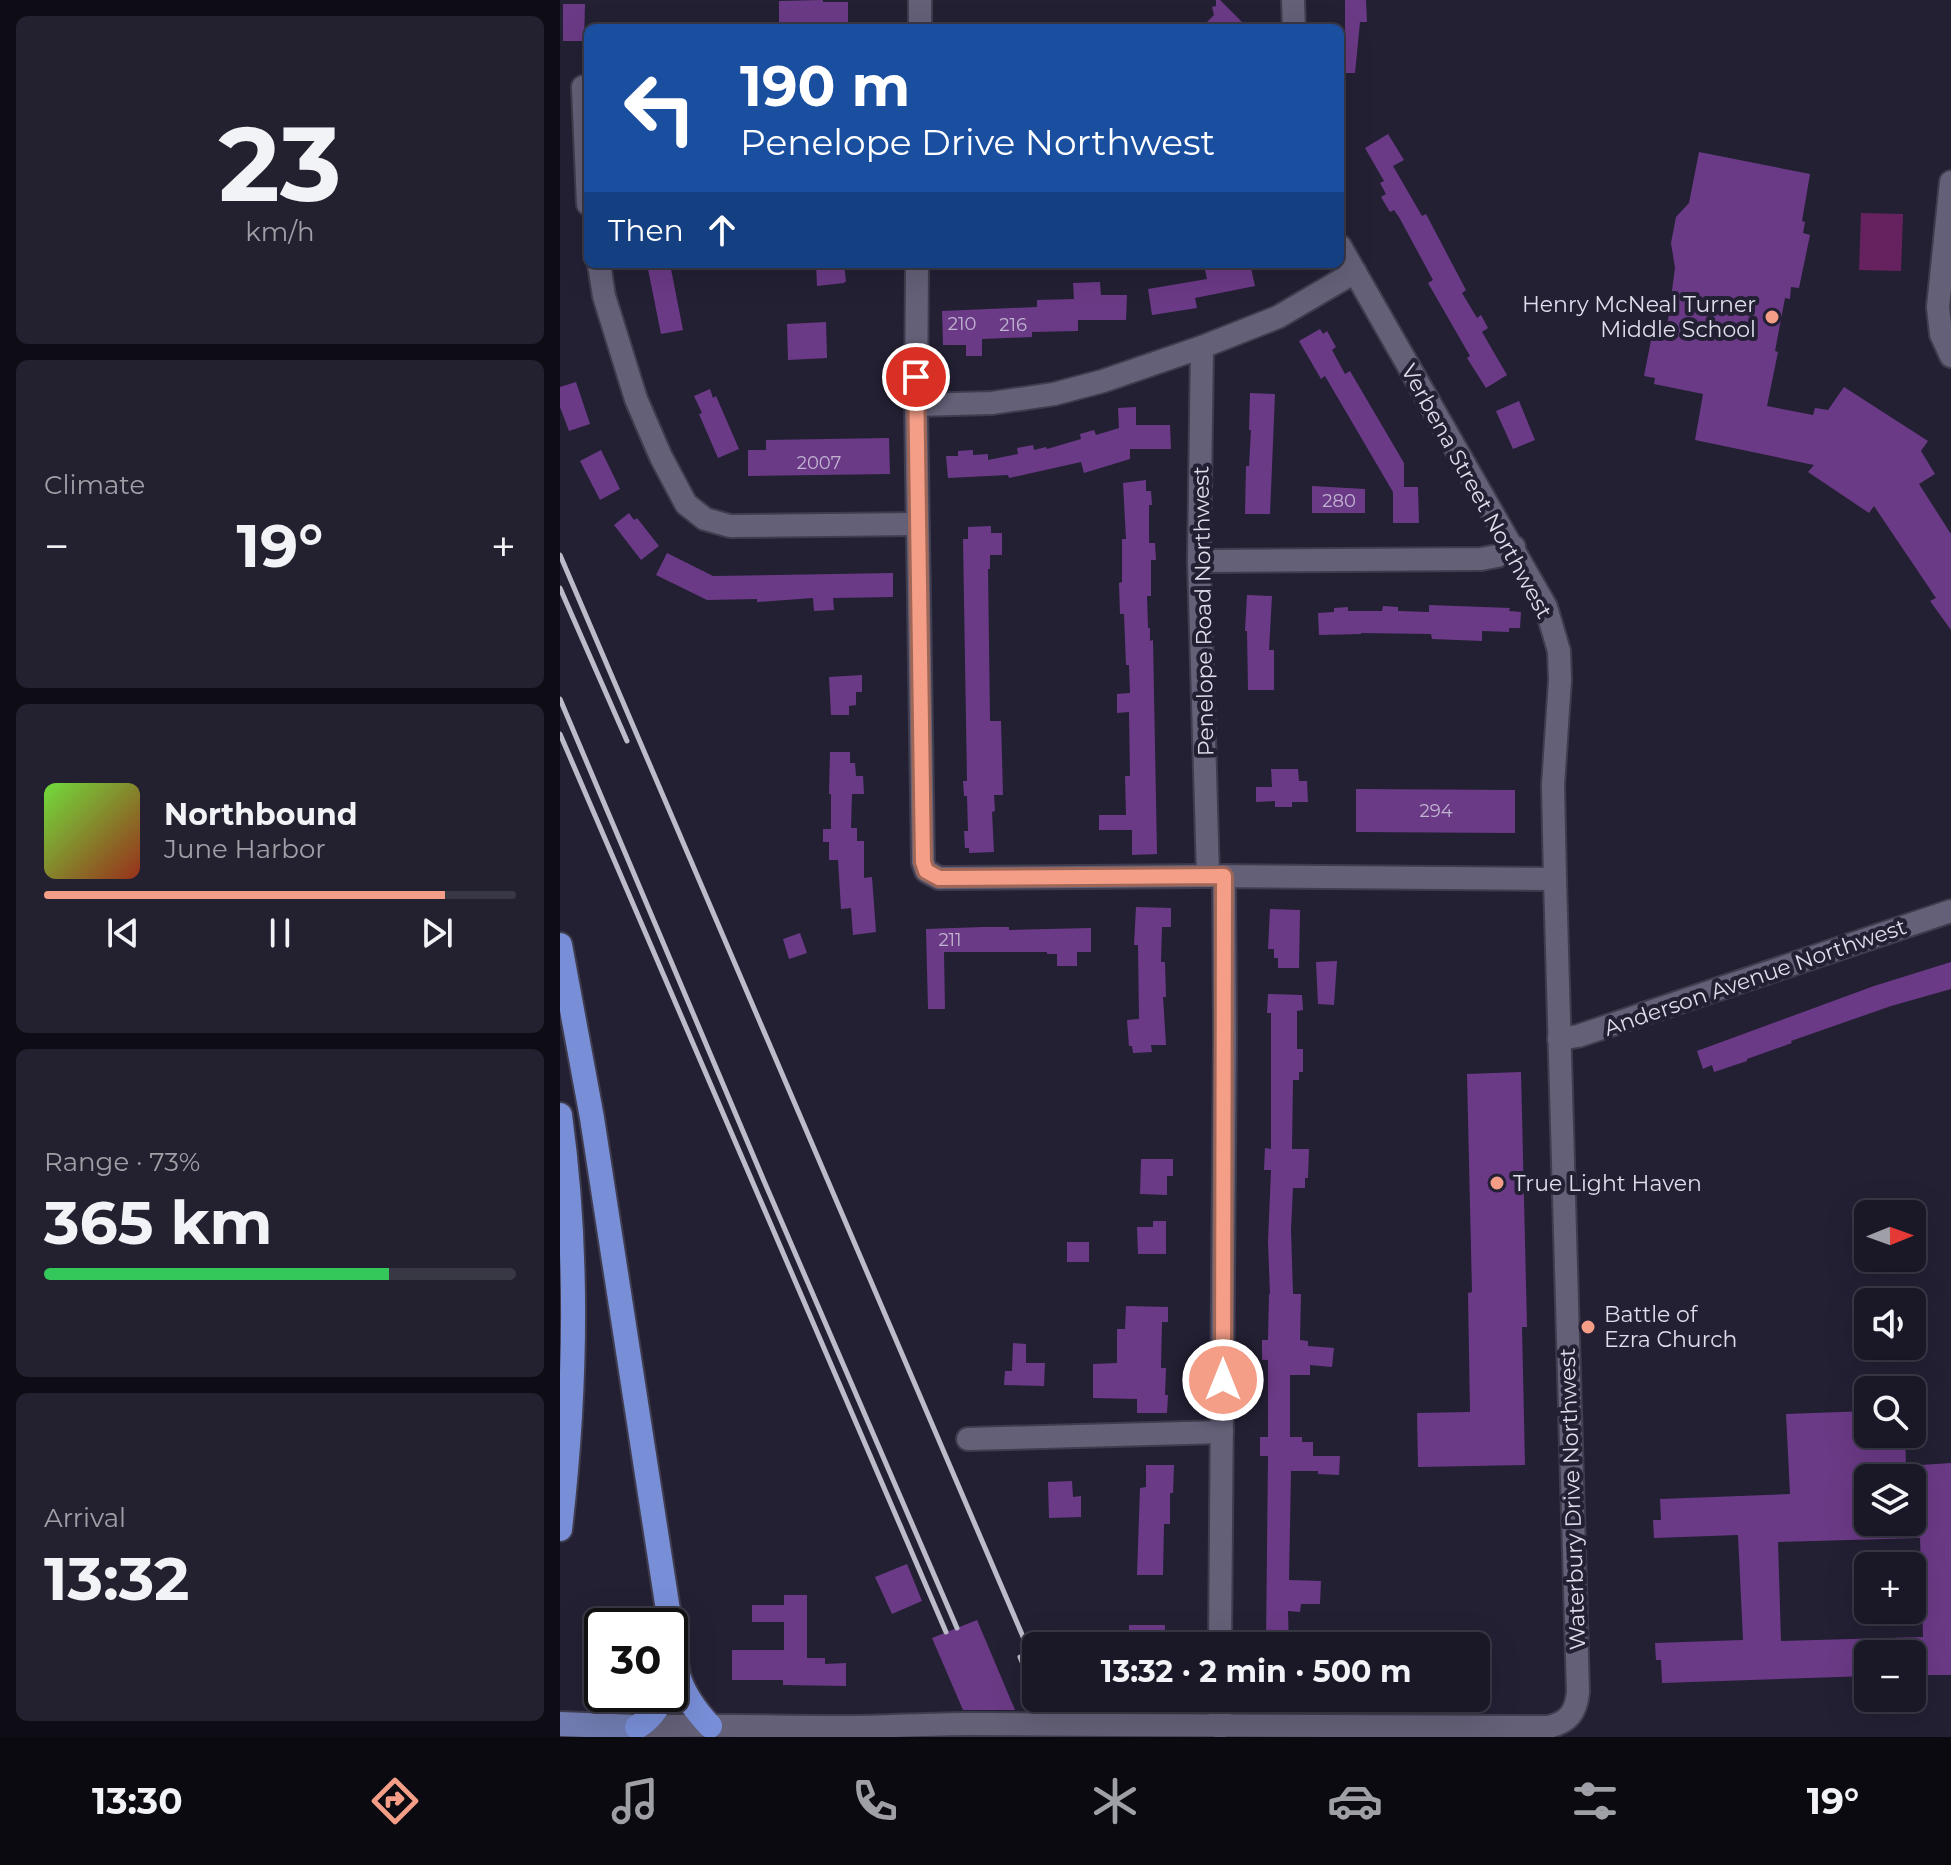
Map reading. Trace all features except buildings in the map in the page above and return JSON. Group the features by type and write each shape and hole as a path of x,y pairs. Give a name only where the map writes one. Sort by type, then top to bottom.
{"highway":[{"path":"560,945 592,1118 663,1608"},
{"path":"560,1115 570,1214 574,1310 572,1400 560,1529"},
{"path":"688,1698 710,1726"},
{"path":"637,1727 654,1712"}],"main road":[{"path":"560,1724 637,1727"}],"street":[{"path":"920,0 920,24"},
{"path":"1293,0 1294,24"},
{"path":"560,86 584,87"},
{"path":"1951,182 1938,307 1941,334 1951,356"},
{"name":"Verbena Street Northwest","path":"1344,253 1514,547 1546,607 1559,651 1553,785 1559,1039"},
{"path":"600,268 604,296 636,399 686,504 705,519 730,526 917,524"},
{"path":"917,268 917,524 923,862 926,871 939,878 1216,876 1555,879"},
{"path":"916,405 992,403 1054,394 1103,381 1278,317 1355,272"},
{"name":"Penelope Road Northwest","path":"1202,347 1199,561 1216,876 1222,1432 1220,1632"},
{"path":"1199,561 1481,559 1497,556 1514,547"},
{"name":"Anderson Avenue Northwest","path":"1559,1039 1578,1036 1951,911"},
{"name":"Waterbury Drive Northwest","path":"1220,1727 1549,1727 1570,1718 1577,1705 1559,1039"},
{"path":"968,1439 1222,1432"},
{"path":"637,1727 969,1724 1220,1727 1220,1712"}],"shaded area":[{"path":"1861,213 1903,214 1901,271 1859,270"}],"railway":[{"path":"560,555 1022,1634"},
{"path":"560,588 627,741"},
{"path":"560,699 957,1628"},
{"path":"560,734 946,1632"},
{"path":"1020,1657 1022,1662"},
{"path":"1055,1712 1066,1737"}],"place":[{"name":"Henry McNeal Turner Middle School","path":"1772,317"},
{"name":"True Light Haven","path":"1497,1183"},
{"name":"Battle of Ezra Church","path":"1588,1327"}],"route":[{"path":"916,377 923,862 926,871 939,878 1224,876 1223,1380"}]}
